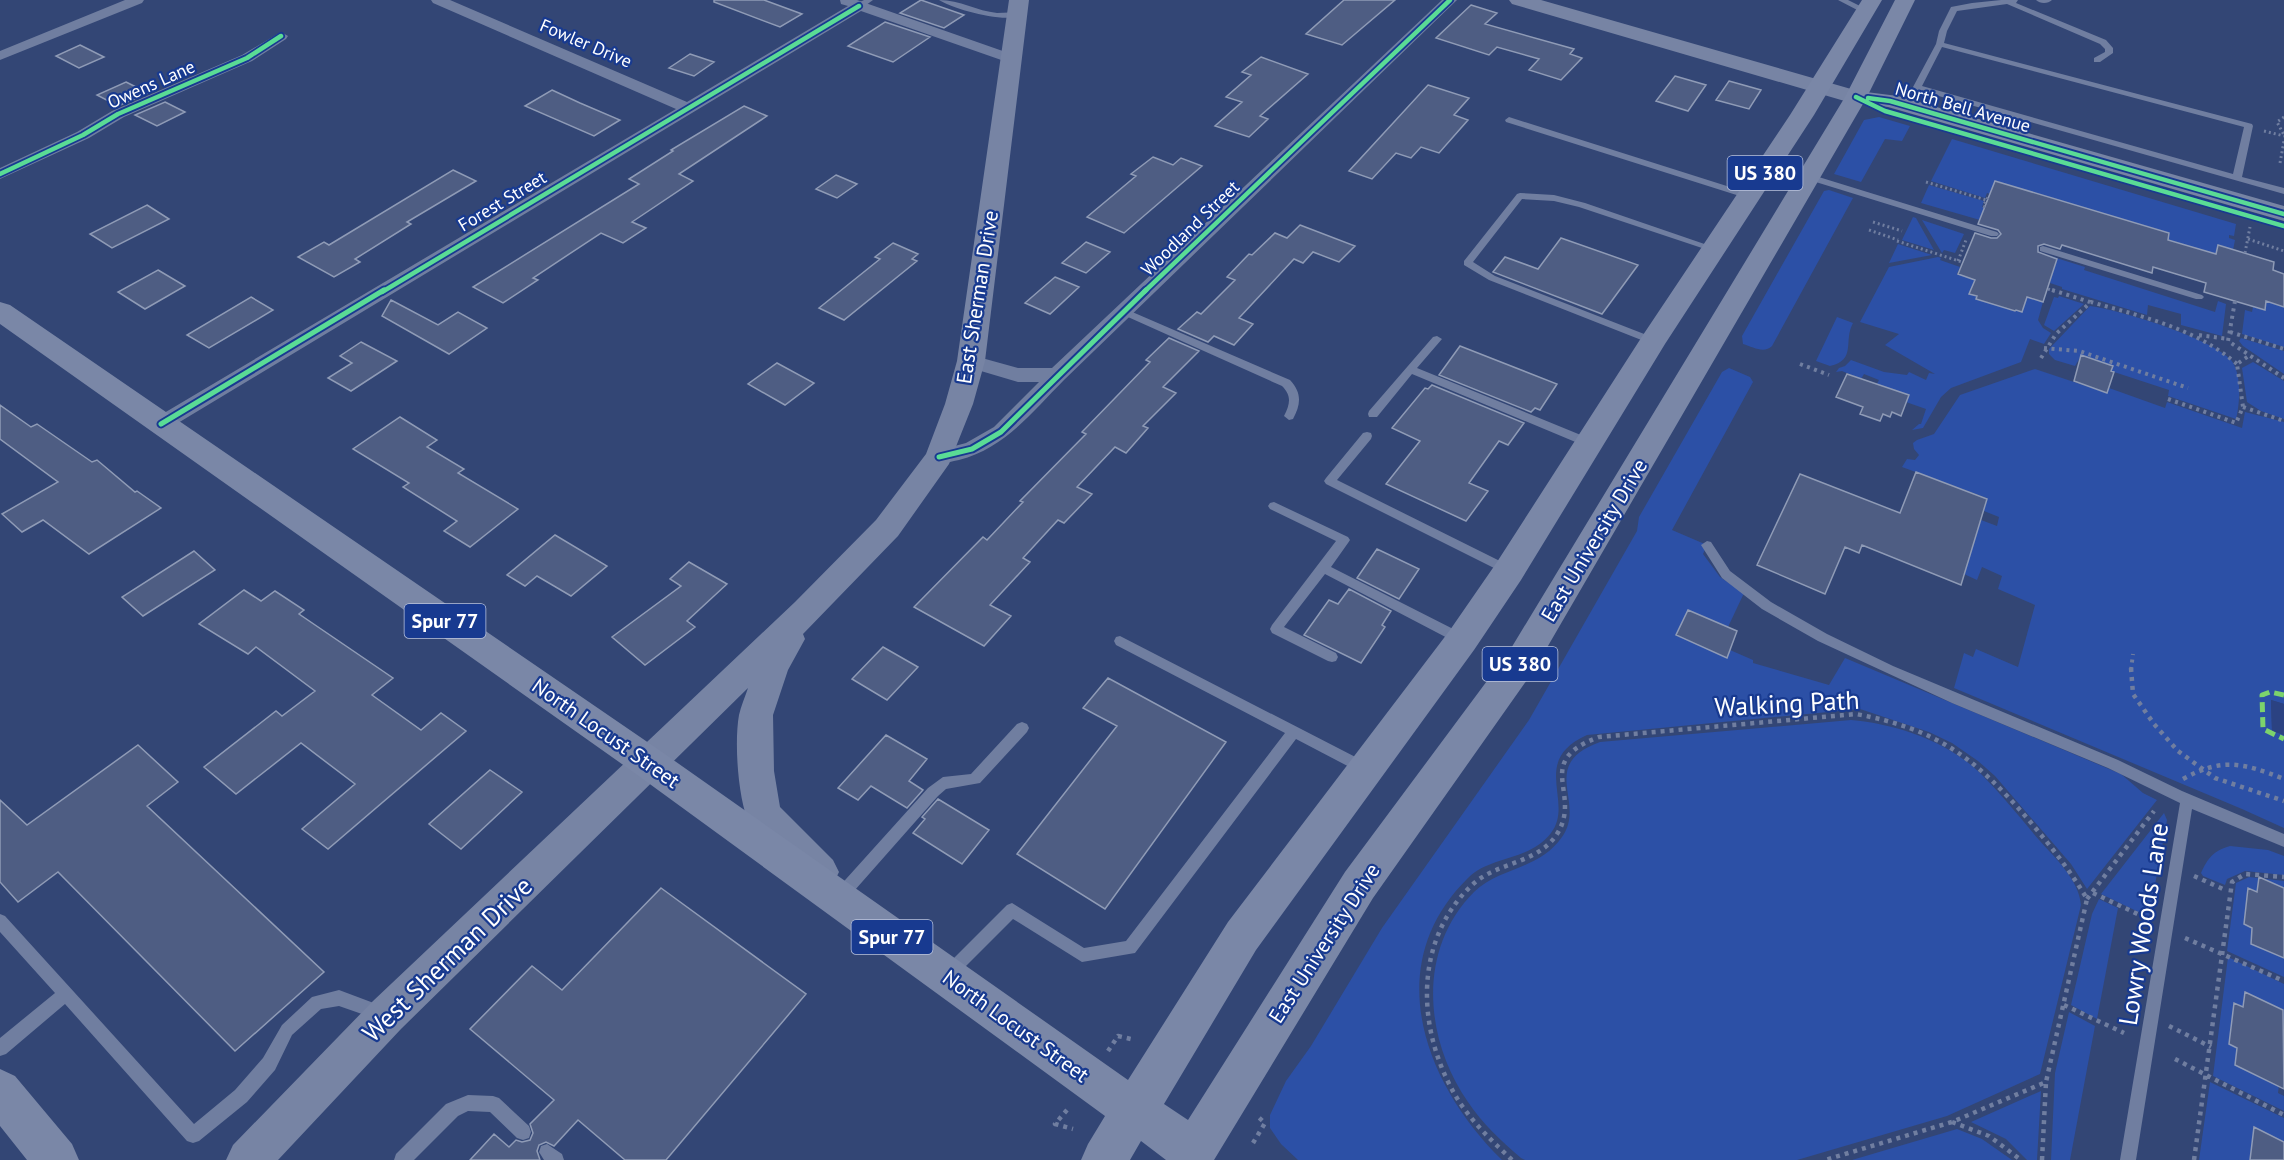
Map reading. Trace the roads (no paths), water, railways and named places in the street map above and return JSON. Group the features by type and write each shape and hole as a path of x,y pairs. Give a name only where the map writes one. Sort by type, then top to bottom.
{"main road":[{"name":"North Bell Avenue","path":"1519,0 1820,86 1856,97 1885,111 2284,226"},
{"name":"East University Drive","path":"1197,1157 1226,1097 1359,885 1522,660 1856,97 1905,0"},
{"name":"US 380","path":"1104,1160 1242,936 1462,640 1509,571 1653,341 1820,86 1869,5"},
{"name":"East Sherman Drive","path":"650,763 888,528 939,457 959,404 971,361 1018,7"},
{"name":"North Bell Avenue","path":"1856,97 1890,101 2040,133 2284,214"},
{"name":"North Locust Street","path":"0,311 855,907 946,976 1197,1157"},
{"path":"806,611 772,667 756,715 755,765 763,815 855,907"},
{"name":"West Sherman Drive","path":"248,1160 387,1015 650,763"},
{"path":"0,1091 56,1160"}],"street":[{"path":"0,56 137,0"},
{"name":"Fowler Drive","path":"438,0 687,108"},
{"name":"Woodland Street","path":"939,457 972,449 1001,432 1057,375 1450,0"},
{"path":"857,2 1012,59"},
{"name":"Forest Street","path":"161,424 687,108 857,2"},
{"name":"Owens Lane","path":"0,174 83,135 118,114 247,58 281,36"},
{"path":"971,361 1018,375 1057,375"}],"lane":[{"path":"943,0 994,15 1018,7"},
{"path":"1842,0 1869,5"},
{"path":"2040,0 2048,0"},
{"path":"2097,60 2109,53 2109,48 2103,42 2014,2 1972,5 1954,9 1943,31 1940,44 1917,87 2040,133 2284,191"},
{"path":"1940,44 2249,126 2237,178"},
{"path":"1509,120 1749,196"},
{"path":"1809,177 1994,234"},
{"path":"1653,341 1492,278 1478,272 1467,263 1520,196 1532,195 1582,205 1714,249"},
{"path":"2043,249 2199,297"},
{"path":"1124,312 1286,383 1293,389 1296,397 1296,404 1289,416"},
{"path":"1373,414 1437,339"},
{"path":"1410,369 1589,443"},
{"path":"1366,436 1330,481 1509,571"},
{"path":"1274,506 1344,540 1276,629 1332,657"},
{"path":"1707,545 1710,556 1723,573 1750,595 1855,656 2114,764 2187,800"},
{"path":"1323,568 1462,640"},
{"path":"1120,641 1365,768"},
{"path":"855,907 933,792 944,783 975,779 1022,728"},
{"path":"946,976 1012,910 1082,955 1130,948 1293,731"},
{"name":"Lowry Woods Lane","path":"2128,1160 2187,800 2284,841"},
{"path":"0,921 193,1134 241,1096 269,1064 287,1030 317,1002 339,998 387,1015"},
{"path":"0,1048 66,994"},
{"path":"402,1160 452,1110 468,1103 493,1104 523,1132"}]}
